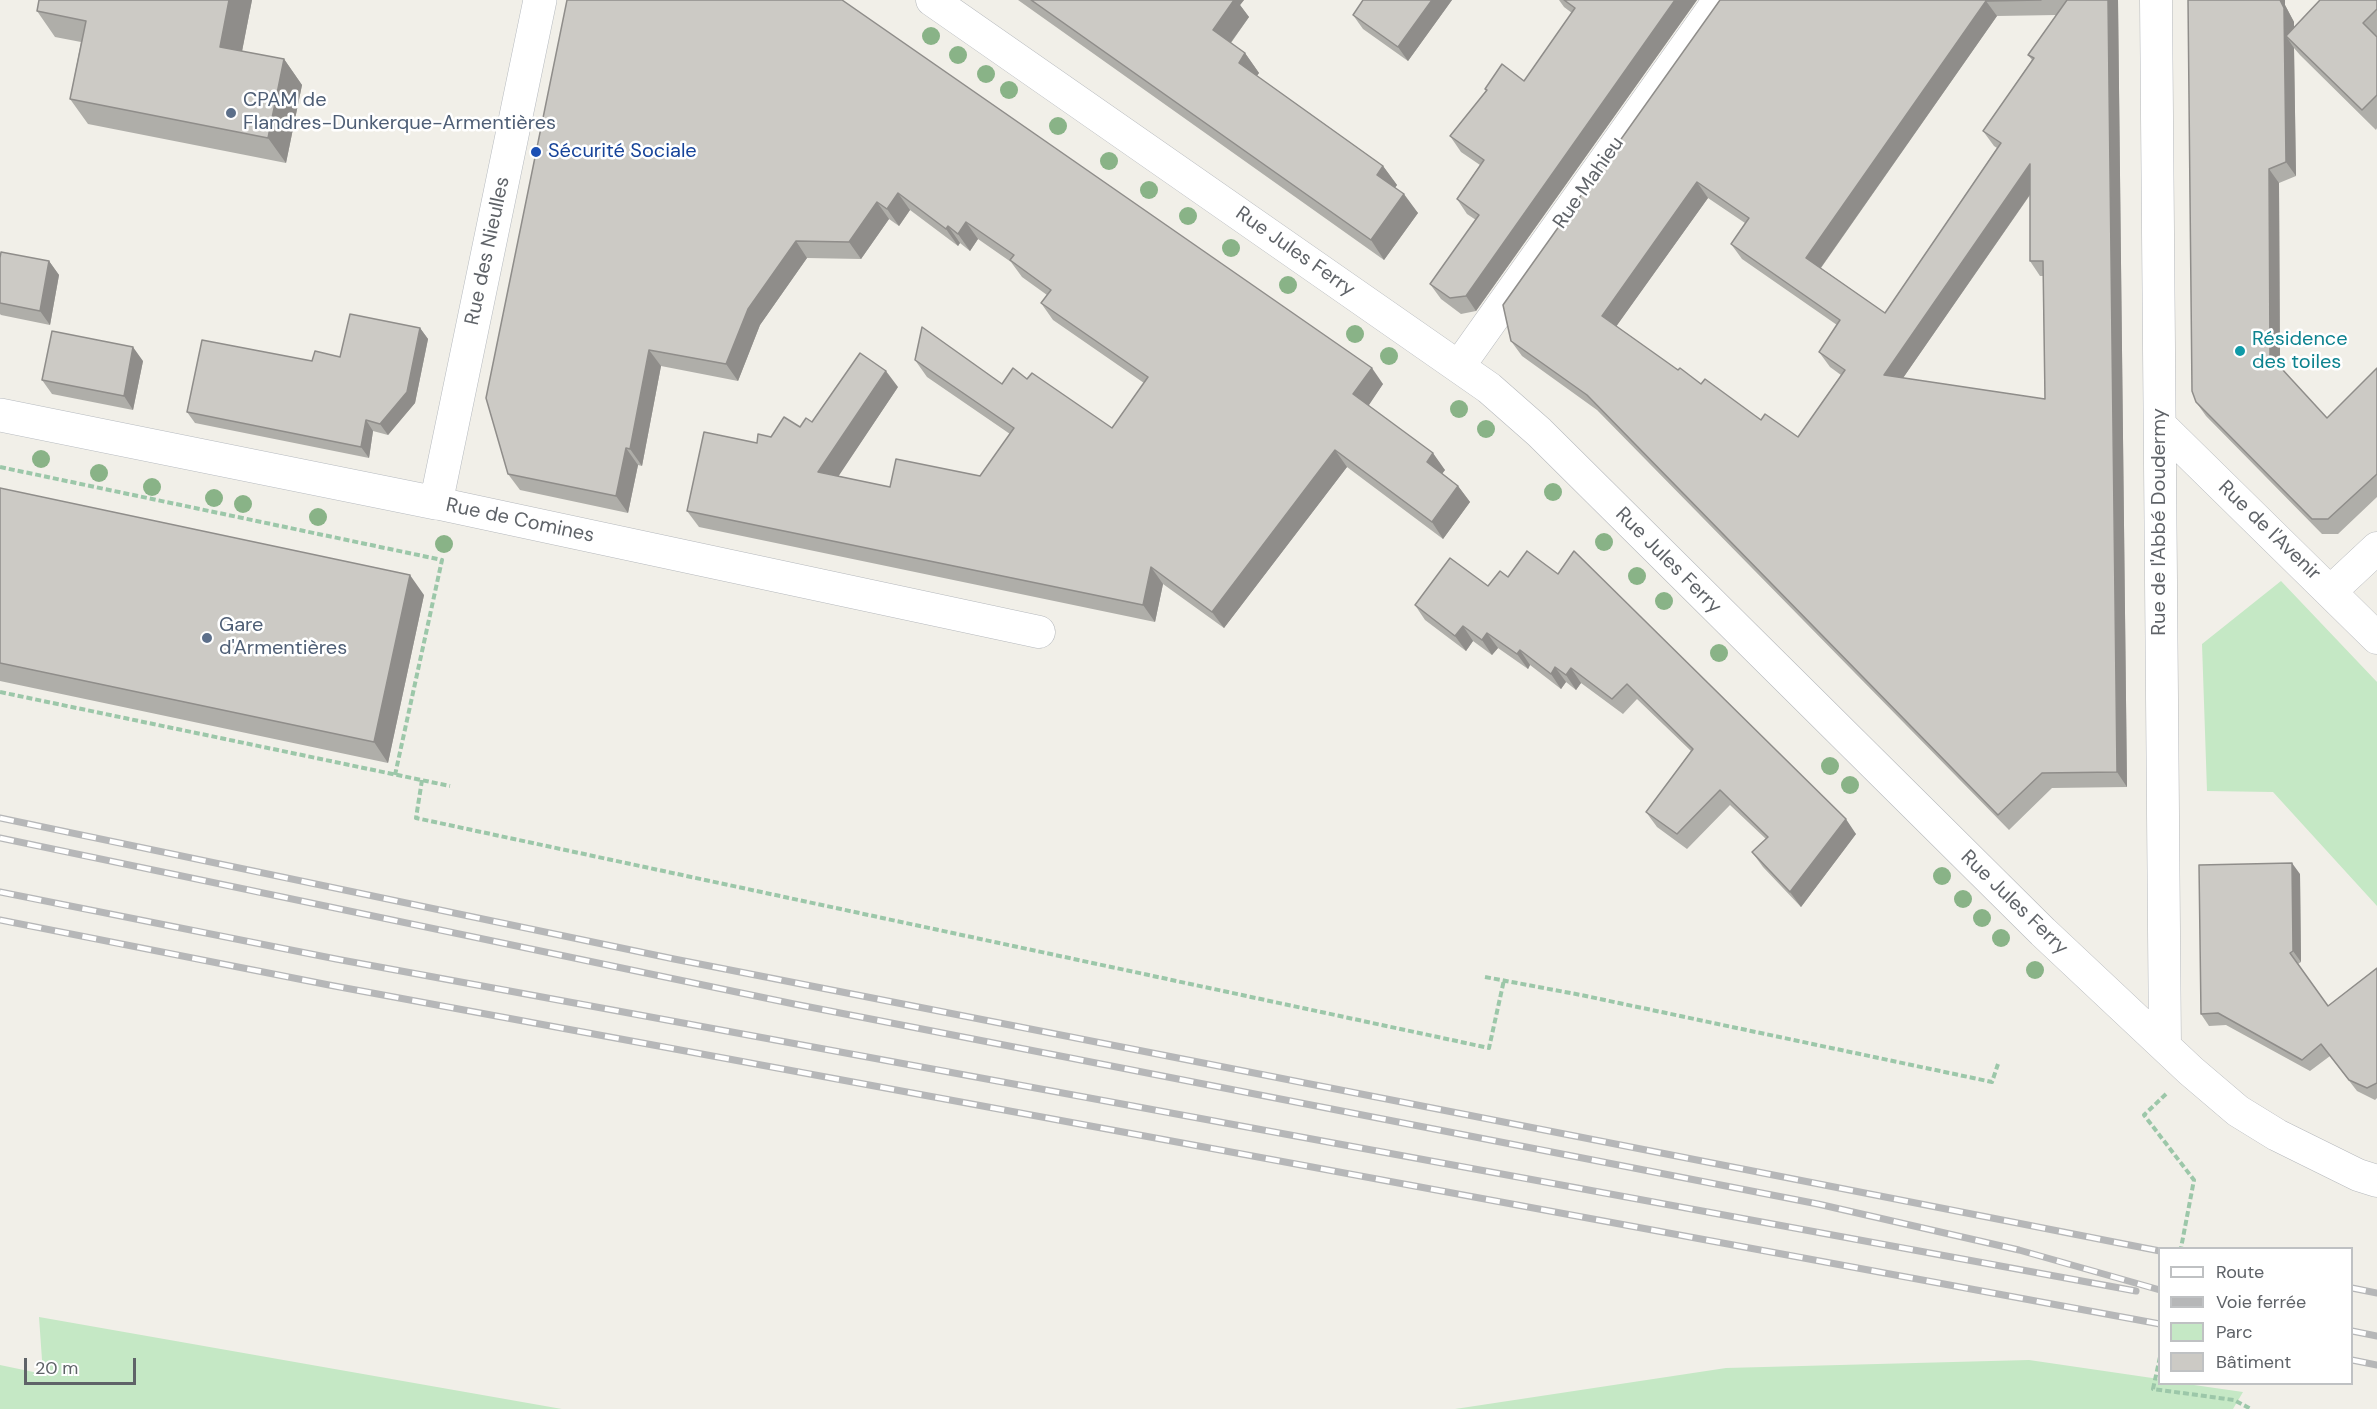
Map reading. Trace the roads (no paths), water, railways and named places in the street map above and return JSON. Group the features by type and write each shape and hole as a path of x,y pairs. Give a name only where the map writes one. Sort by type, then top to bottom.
{"street":[{"name":"Rue des Nieulles","path":"436,503 540,0"},
{"name":"Rue Jules Ferry","path":"932,0 1459,366 1539,432 2043,932 2238,1111 2277,1135 2371,1173"},
{"name":"Rue Mahieu","path":"1459,366 1719,0"},
{"name":"Rue de l'Abbé Doudermy","path":"2156,0 2164,1045"},
{"name":"Rue de Comines","path":"0,415 436,503 1039,632"},
{"name":"Rue de l'Avenir","path":"2160,424 2377,638"},
{"path":"2331,591 2377,548"}],"railway":[{"path":"0,818 674,959 2158,1251"},
{"path":"0,838 794,1004 1818,1204 2019,1250 2158,1289"},
{"path":"0,892 336,959 2136,1291"},
{"path":"0,920 329,985 2158,1324"},
{"path":"2353,1288 2377,1293"},
{"path":"2353,1331 2377,1336"},
{"path":"2353,1360 2377,1365"}],"place":[{"name":"CPAM de Flandres-Dunkerque-Armentières","path":"231,113"},
{"name":"Sécurité Sociale","path":"536,152"},
{"name":"Résidence des toiles","path":"2240,351"},
{"name":"Gare d'Armentières","path":"207,638"}]}
